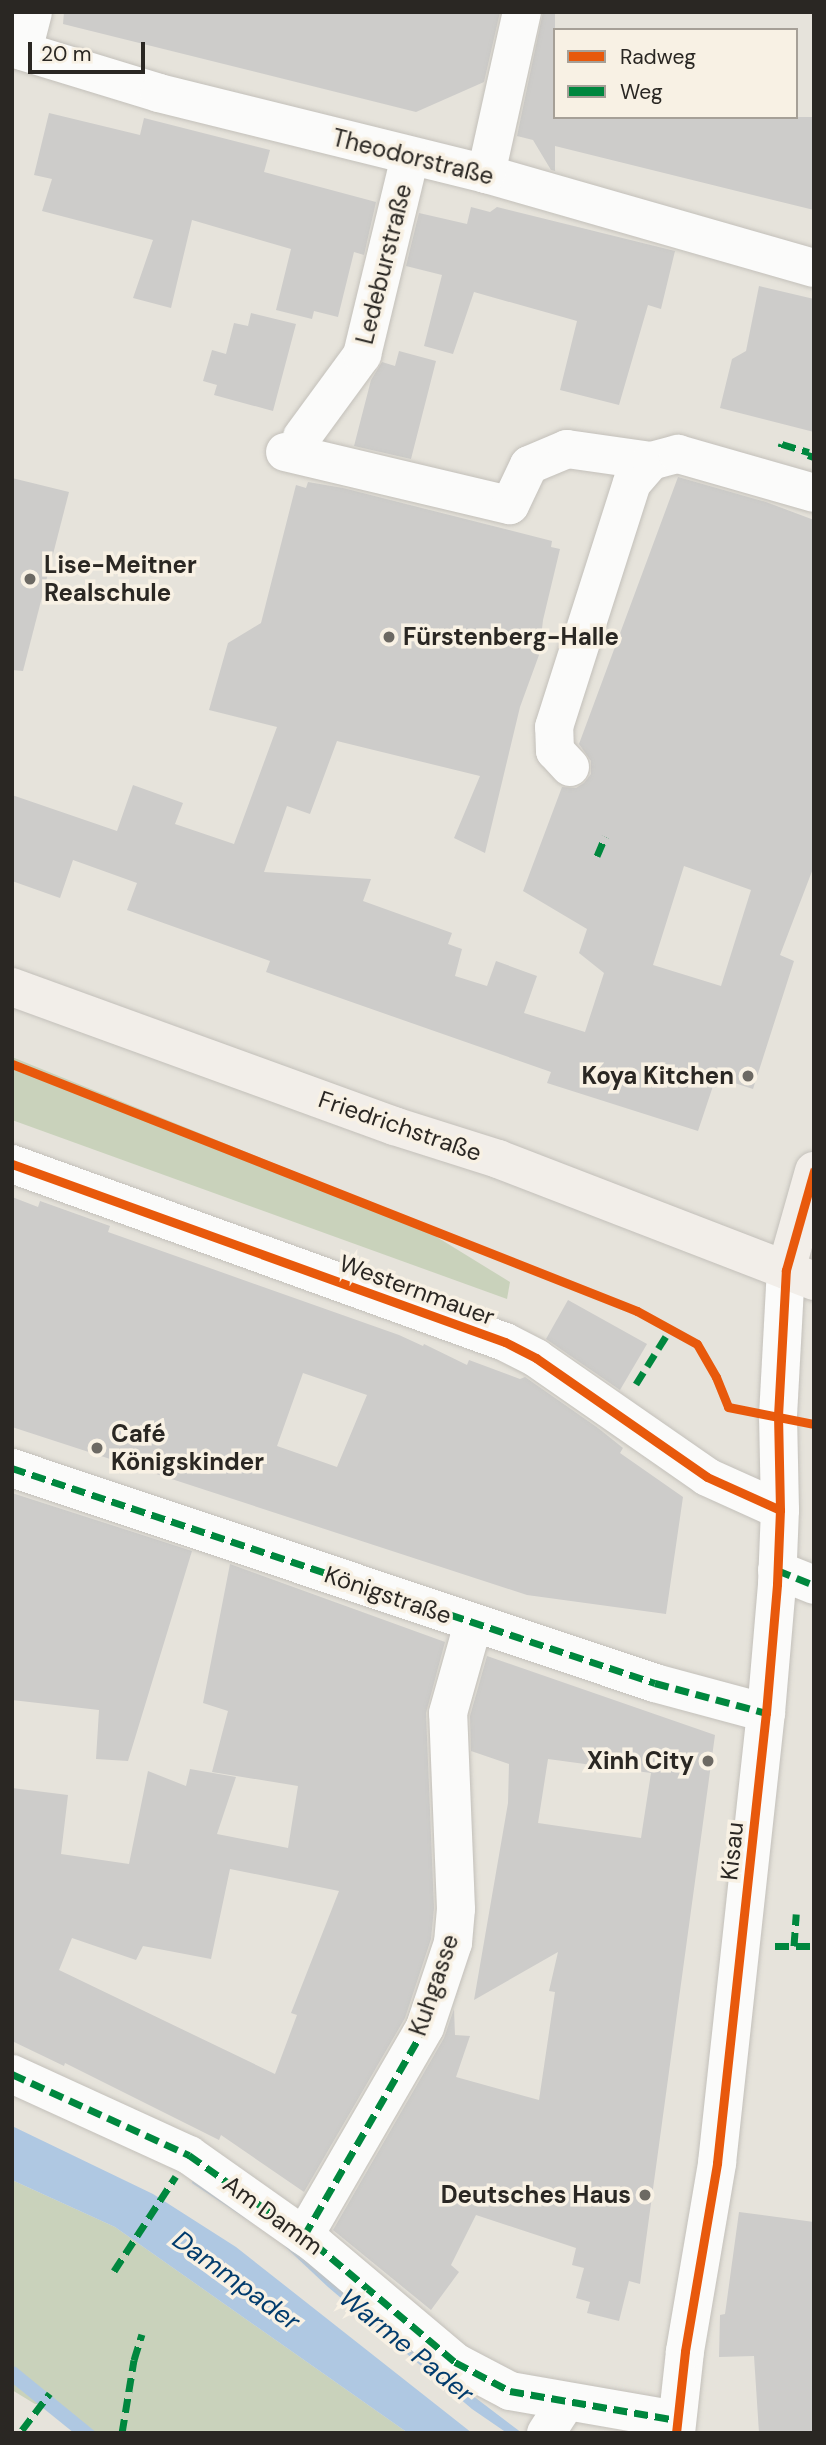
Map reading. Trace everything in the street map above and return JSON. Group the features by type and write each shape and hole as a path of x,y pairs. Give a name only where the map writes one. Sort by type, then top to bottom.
{"main road":[{"name":"Friedrichstraße","path":"12,987 394,1126 498,1159 800,1275"},
{"path":"800,1275 814,1171"}],"street":[{"path":"18,50 33,12"},
{"path":"486,174 522,12"},
{"name":"Theodorstraße","path":"18,50 159,93 486,174 814,268"},
{"name":"Ledeburstraße","path":"410,157 362,355 294,444 510,505 528,466 567,449 671,450"},
{"path":"570,767 555,751 554,727 632,483 671,450 814,493"},
{"name":"Westernmauer","path":"12,1164 505,1342 536,1358 707,1477 780,1510"},
{"name":"Kisau","path":"676,2426 717,2163 766,1713 780,1510 778,1416 800,1275"},
{"name":"Königstraße","path":"12,1468 655,1683 766,1713"},
{"path":"777,1570 814,1586"},
{"name":"Kuhgasse","path":"303,2236 425,2027 453,1942 457,1909 448,1713 473,1623"},
{"name":"Am Damm","path":"12,2074 189,2155 303,2236 455,2362 556,2417 676,2426"}],"green space":[{"path":"12,1057 401,1215 510,1282 507,1299 12,1120"},
{"path":"12,2180 115,2227 408,2433 94,2433 58,2404 35,2404 12,2390"}],"water":[{"name":"Dammpader","path":"12,2126 153,2194 236,2247 472,2433 408,2433 115,2227 12,2180"},
{"name":"Warme Pader","path":"193,2180 242,2206 410,2348 522,2433 507,2433 472,2409 328,2287 278,2240 192,2183"},
{"path":"12,2366 97,2433 74,2433 12,2383"}],"building":[{"path":"64,12 500,12 484,82 416,112 63,24"},
{"path":"543,12 555,12 553,119 814,117 814,210 555,146 555,171 551,170 533,140 517,136"},
{"path":"49,113 140,135 144,118 270,150 264,172 376,202 364,255 354,252 338,317 314,311 312,319 276,310 291,249 192,220 171,308 133,298 153,240 42,211 52,179 34,175"},
{"path":"471,207 490,212 497,207 675,251 661,309 648,305 619,405 560,390 577,321 474,292 453,354 424,346 442,275 406,266 419,213 467,224"},
{"path":"759,286 814,299 814,432 720,408 732,359 746,351"},
{"path":"251,313 296,324 273,411 214,395 217,385 203,381 212,350 226,354 234,323 248,326"},
{"path":"399,351 436,361 411,459 354,446 371,380 382,362 395,366"},
{"path":"678,477 766,502 814,520 814,866 780,955 794,961 753,1089 716,1077 698,1131 547,1083 551,1072 266,972 270,961 127,910 137,883 73,860 60,898 12,881 12,795 117,831 133,785 183,803 175,824 234,844 277,727 209,710 228,643 261,623 296,485 306,488 308,482 343,488 552,541 551,547 560,549 543,620 539,655 520,707 485,853 454,838 480,776 337,741 310,814 287,806 264,872 371,879 363,901 452,933 448,944 462,949 455,976 487,986 496,961 537,976 524,1013 585,1032 604,973 579,953 587,929 523,891 562,787 576,788 591,774 591,761 579,744","holes":["684,866 751,890 721,986 653,965"]},
{"name":"Lise-Meitner Realschule","path":"12,478 69,492 23,671 12,670"},
{"path":"12,1197 38,1207 40,1201 110,1226 108,1232 399,1335 423,1346 424,1344 467,1365 469,1360 520,1379 525,1377 598,1428 623,1448 620,1453 683,1497 666,1614 527,1595 12,1427","holes":["303,1373 367,1395 337,1467 277,1446"]},
{"path":"568,1300 647,1344 620,1390 546,1339"},
{"path":"12,1493 192,1551 128,1761 96,1759 99,1710 12,1700"},
{"path":"230,1564 445,1642 426,1713 434,1908 431,1939 405,2018 304,2192 221,2135 219,2140 65,2063 64,2066 12,2041 12,1788 68,1795 61,1854 129,1864 148,1771 186,1786 190,1769 236,1777 217,1834 288,1848 298,1786 212,1772 228,1711 203,1703","holes":["230,1869 339,1891 291,2013 297,2015 275,2074 59,1970 72,1938 136,1960 143,1946 211,1959"]},
{"path":"487,1656 715,1735 640,2284 629,2281 619,2321 587,2313 590,2302 576,2298 584,2268 572,2265 576,2248 476,2215 451,2265 459,2272 431,2310 333,2230 444,2038 454,2009 455,2035 470,2036 456,2077 539,2100 555,1992 549,1991 558,1952 474,2000 508,1803 509,1764 471,1751 470,1716","holes":["548,1759 651,1773 641,1838 538,1823"]},
{"path":"739,2212 814,2222 814,2433 759,2433 754,2356 719,2357 720,2315 725,2314"}],"marked path":[{"path":"781,447 782,444 809,452 808,455 814,457"},
{"path":"597,856 605,837"},
{"path":"636,1384 671,1328"},
{"path":"12,1468 655,1683 766,1713"},
{"path":"777,1570 814,1585"},
{"path":"794,1946 796,1914"},
{"path":"775,1946 814,1946"},
{"path":"304,2236 425,2027"},
{"path":"12,2074 189,2155 315,2244 455,2362 510,2391 677,2420"},
{"path":"114,2271 176,2176"},
{"path":"122,2433 134,2360 142,2334"},
{"path":"22,2430 50,2393"}],"cycle path":[{"path":"12,1064 637,1311 697,1344 716,1377 728,1407 814,1424"},
{"path":"12,1164 505,1342 536,1358 707,1477 780,1510"},
{"path":"676,2433 685,2351 717,2163 766,1713 777,1584 780,1510 778,1416 786,1270 814,1171"}],"place":[{"name":"Lise-Meitner Realschule","path":"30,579"},
{"name":"Fürstenberg-Halle","path":"389,637"},
{"name":"Koya Kitchen","path":"748,1076"},
{"name":"Café Königskinder","path":"97,1448"},
{"name":"Xinh City","path":"708,1761"},
{"name":"Deutsches Haus","path":"645,2195"}]}
